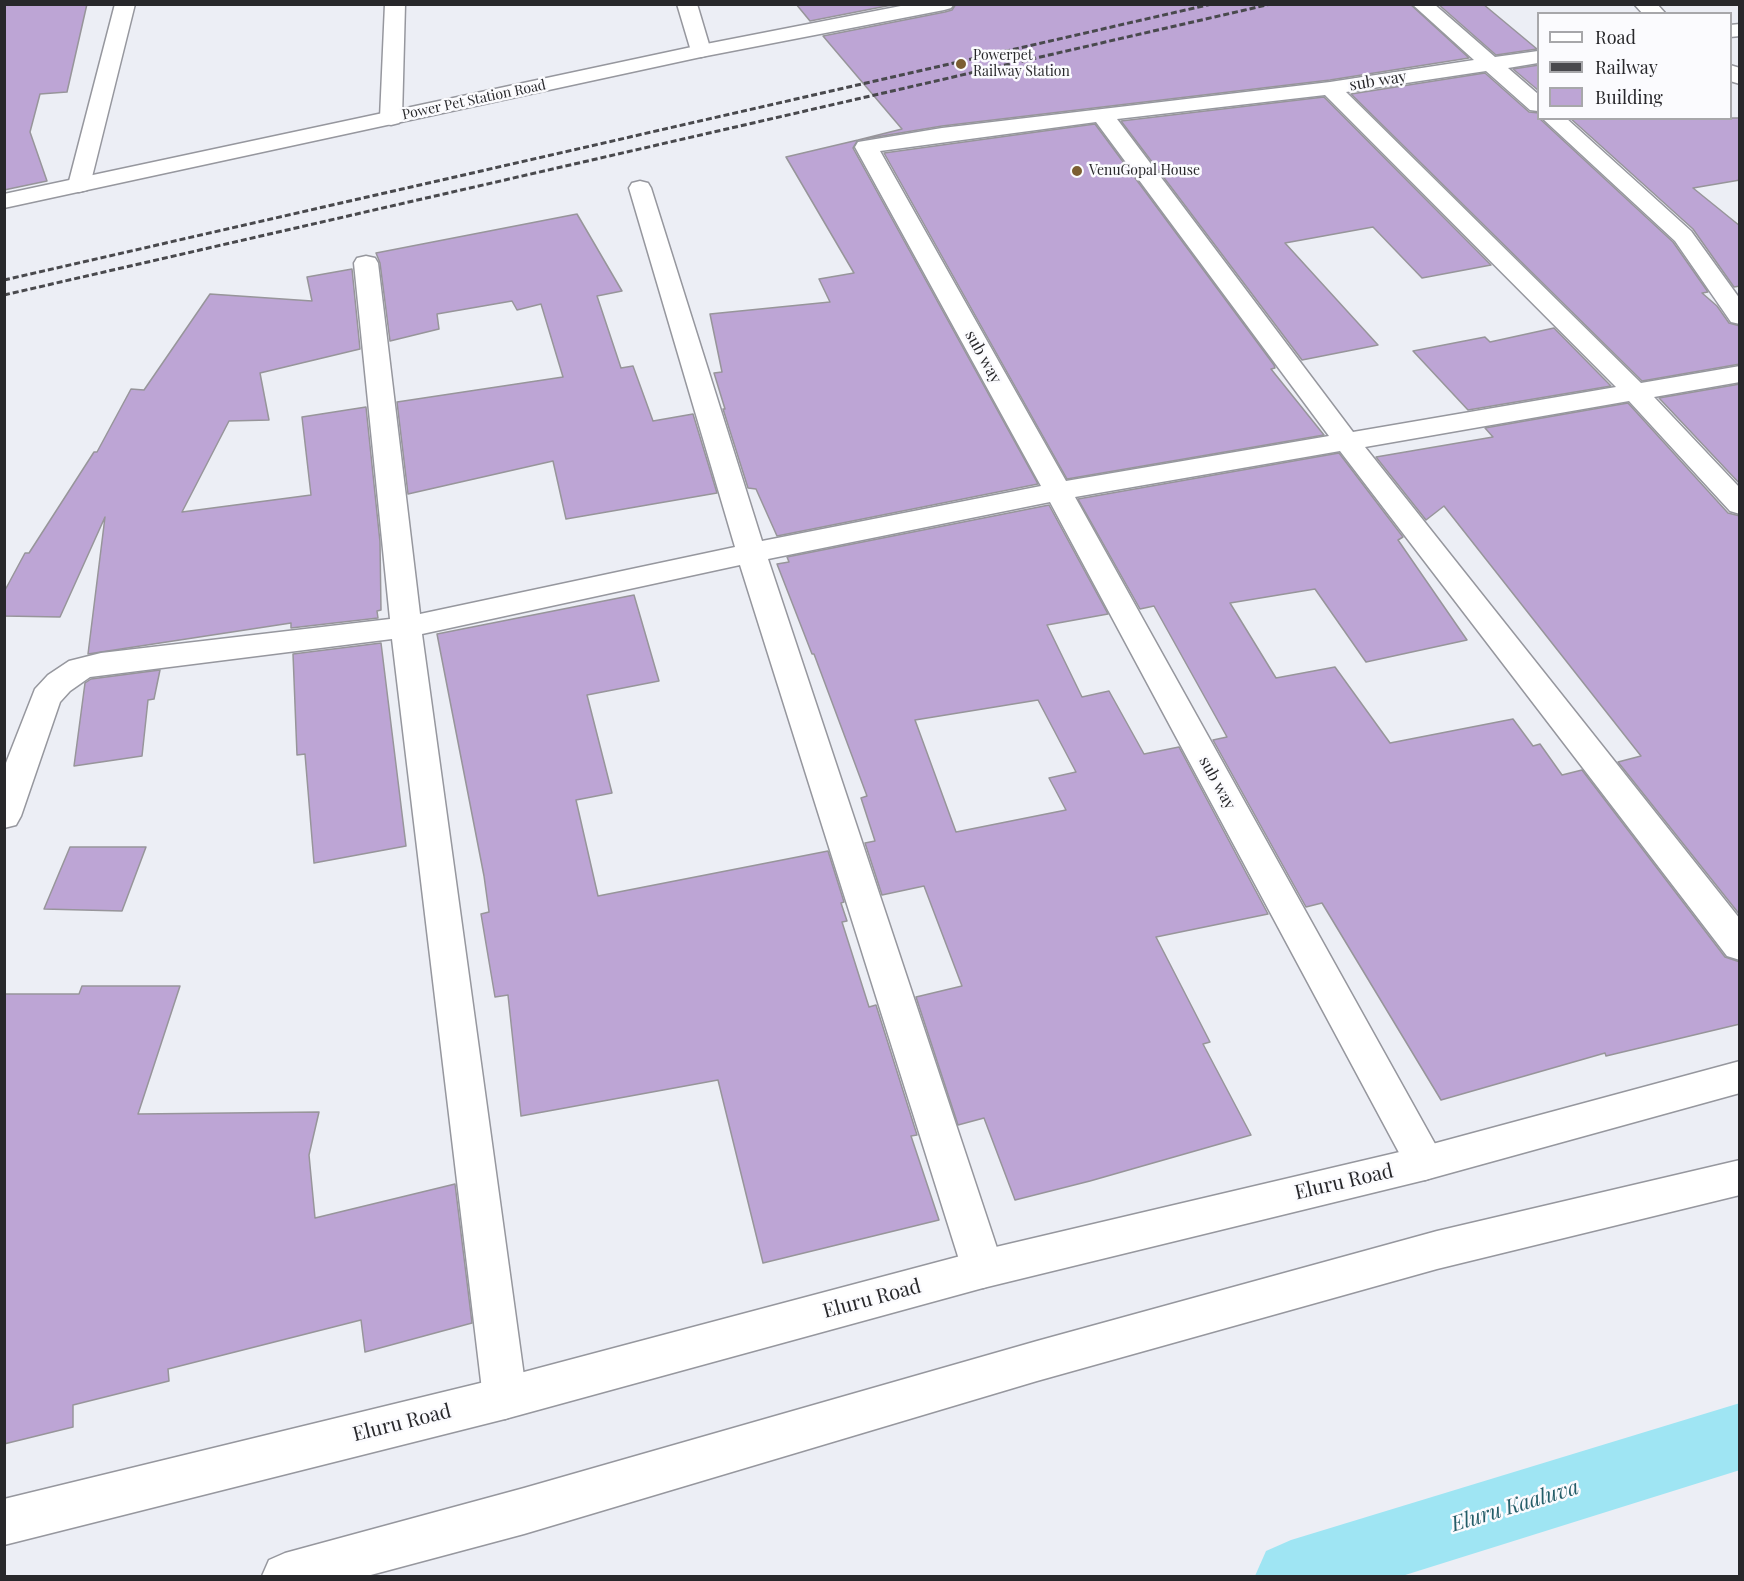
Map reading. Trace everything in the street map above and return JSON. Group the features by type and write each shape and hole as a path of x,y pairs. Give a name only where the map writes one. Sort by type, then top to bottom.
{"street":[{"path":"79,185 125,4"},
{"path":"391,118 395,4"},
{"path":"687,4 701,51"},
{"name":"Power Pet Station Road","path":"4,201 701,51 944,4"},
{"path":"1422,4 1537,103"},
{"name":"sub way","path":"1425,1163 1058,491 866,147 942,135 1330,88 1537,57"},
{"path":"1330,88 1635,392 1740,505"},
{"path":"1103,116 1347,442 1740,946"},
{"path":"1555,120 1683,236 1740,317"},
{"path":"640,188 751,553 983,1269"},
{"path":"366,263 406,627 505,1398"},
{"path":"4,816 46,697 60,683 80,669 101,664 406,627 751,553 1058,491 1740,374"},
{"name":"Eluru Road","path":"4,1522 505,1398 983,1269 1425,1163 1740,1077"},
{"path":"285,1576 524,1511 1049,1358 1437,1250 1740,1177"}],"building":[{"path":"4,4 87,4 67,92 40,94 30,132 47,181 4,190"},
{"path":"796,4 897,4 810,21"},
{"path":"956,4 1410,4 1469,58 1330,80 942,126 858,140 902,129 823,36 945,12 952,10"},
{"path":"1438,4 1483,4 1537,49 1496,55"},
{"path":"1537,65 1537,89 1513,69"},
{"path":"1485,73 1529,112 1537,113 1537,120 1541,120 1673,242 1708,292 1702,293 1717,306 1729,323 1740,326 1740,364 1642,381 1351,94"},
{"path":"1324,97 1491,265 1422,278 1373,227 1285,243 1378,345 1302,360 1121,121"},
{"path":"1732,118 1740,118 1740,180 1693,188 1740,226 1740,286 1734,287 1693,229 1572,120 1732,120"},
{"path":"1095,124 1274,365 1275,368 1271,369 1324,435 1067,479 884,153"},
{"path":"858,140 853,148 1038,484 777,536 756,489 748,488 723,409 725,409 714,373 722,372 710,314 830,302 819,279 854,273 786,157"},
{"path":"577,214 622,291 597,296 621,368 633,366 653,421 693,414 717,493 566,519 553,461 408,494 397,402 563,377 541,304 517,310 512,301 437,314 439,329 390,341 380,263 376,253"},
{"path":"352,269 360,349 260,373 269,420 229,421 182,512 311,495 302,417 366,407 380,542 381,610 377,611 378,618 291,628 291,623 88,654 105,517 60,617 4,616 4,592 25,553 29,553 94,452 97,452 131,389 144,390 210,294 312,301 307,277"},
{"path":"1554,328 1611,386 1468,410 1413,351 1485,337 1490,342"},
{"path":"1740,384 1740,484 1659,398"},
{"path":"1628,403 1728,513 1740,516 1740,915 1618,762 1641,756 1444,506 1426,520 1376,457 1493,437 1485,428"},
{"path":"1339,453 1403,537 1398,540 1467,640 1366,662 1315,589 1230,603 1276,678 1335,667 1390,743 1513,719 1533,746 1540,744 1562,775 1582,770 1725,957 1740,962 1740,1024 1606,1056 1605,1053 1441,1100 1322,903 1306,907 1213,740 1227,737 1154,606 1140,609 1078,499"},
{"path":"1049,505 1108,614 1047,625 1082,697 1109,691 1144,754 1179,747 1268,914 1156,937 1210,1042 1203,1044 1251,1135 1015,1200 984,1118 958,1125 916,997 962,986 924,886 882,895 865,843 875,841 861,798 867,796 814,654 812,654 777,564 789,562 787,557","holes":["1038,700 1076,772 1049,778 1066,810 956,832 915,720"]},
{"path":"634,595 659,681 587,695 612,793 576,800 598,896 828,851 844,902 841,903 847,921 842,922 869,1007 876,1005 917,1135 911,1136 939,1220 763,1263 718,1080 521,1116 508,995 495,997 481,914 489,912 484,876 437,634"},
{"path":"381,643 406,846 314,863 305,754 297,755 293,654"},
{"path":"160,670 154,699 148,700 142,756 74,766 85,683 91,679"},
{"path":"70,847 146,847 122,911 44,909"},
{"path":"82,986 180,986 138,1114 319,1112 309,1155 315,1218 455,1184 472,1323 365,1352 361,1320 168,1369 169,1381 73,1405 73,1427 4,1444 4,994 79,994"}],"waterway":[{"name":"Eluru Kaaluva","path":"1291,1576 1740,1436"}],"railway":[{"path":"4,280 1212,4"},
{"path":"4,295 1271,4"}],"place":[{"name":"Powerpet Railway Station","path":"961,64"},
{"name":"VenuGopal House","path":"1077,171"}]}
